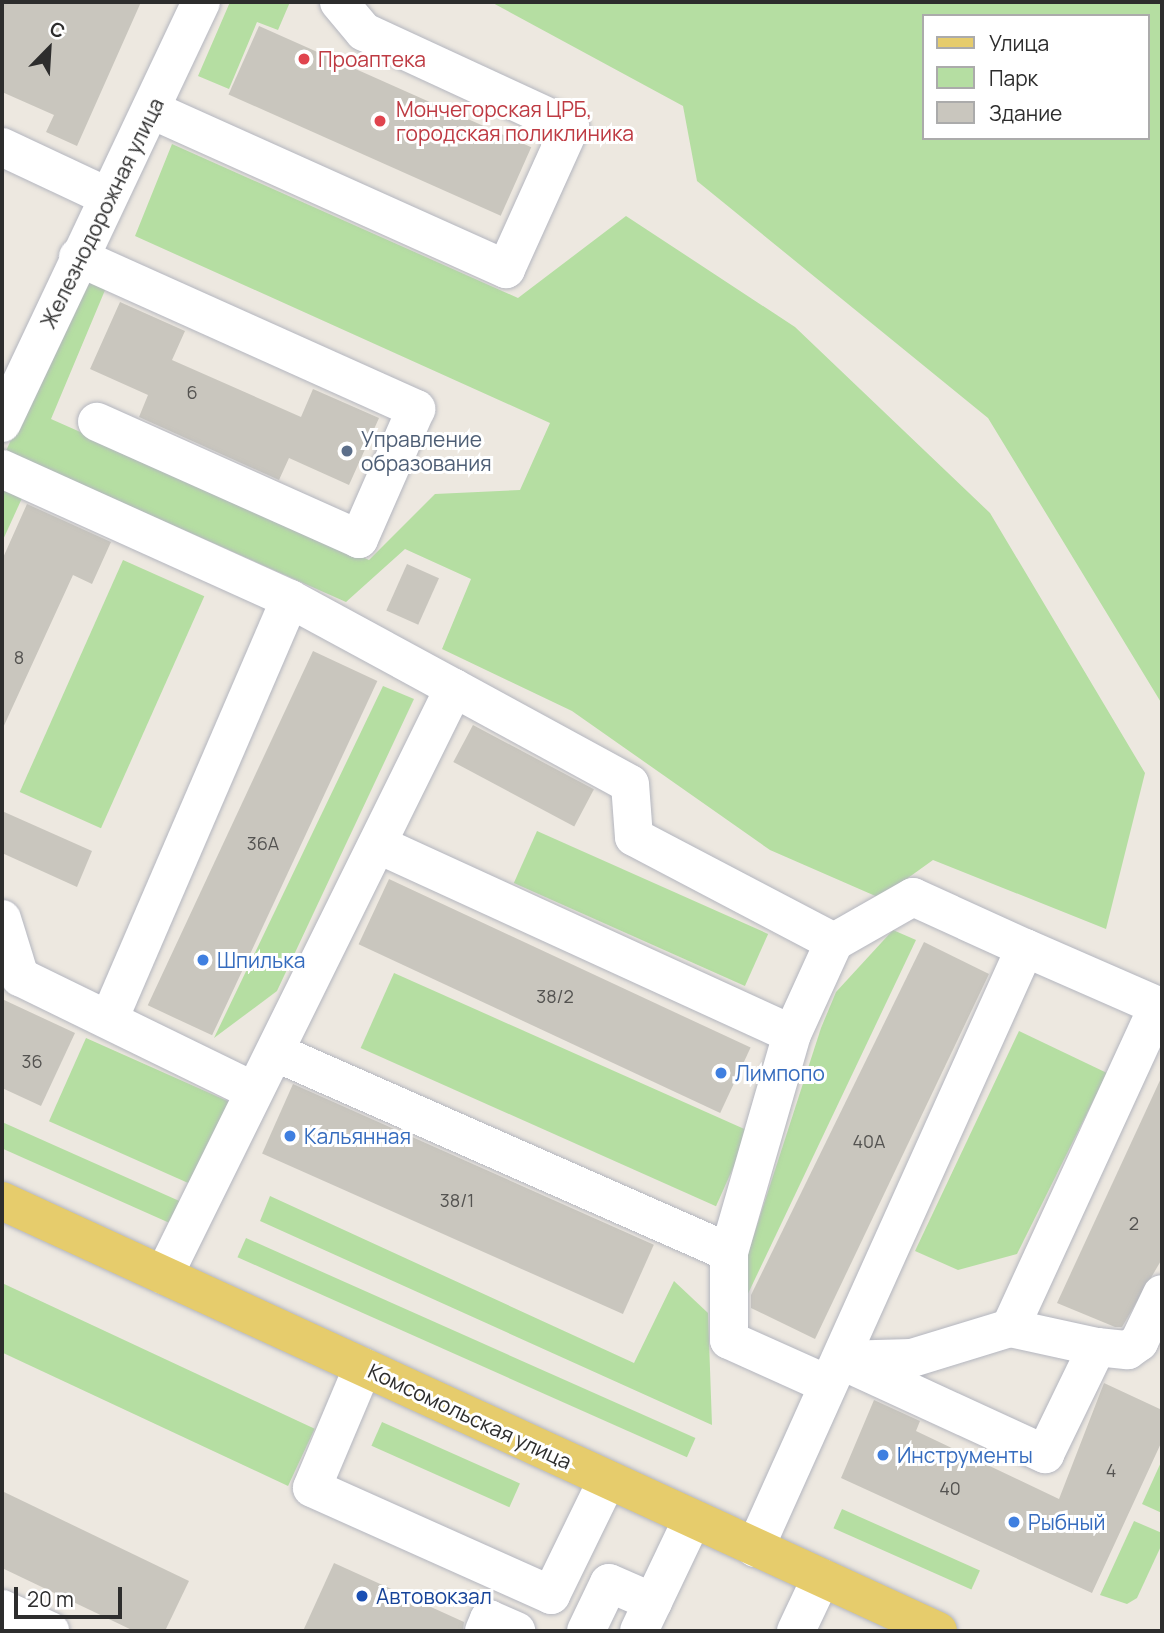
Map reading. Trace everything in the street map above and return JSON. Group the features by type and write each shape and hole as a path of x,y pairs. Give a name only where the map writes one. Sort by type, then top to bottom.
{"main road":[{"name":"Комсомольская улица","path":"2,1201 938,1631"}],"street":[{"name":"Железнодорожная улица","path":"2,423 106,196 154,111 201,2"},
{"path":"154,111 506,269 570,127 364,33 339,2"},
{"path":"2,147 106,196"},
{"path":"78,257 416,410 359,539 97,422"},
{"path":"2,469 290,599 630,784 634,838 834,942"},
{"path":"110,1017 290,599"},
{"path":"164,1275 254,1091 277,1053 454,688"},
{"path":"379,845 792,1034"},
{"path":"1010,1328 1160,1003 1025,948 913,897 834,942 792,1034 729,1252 729,1340 834,1372 1045,1454 1097,1347"},
{"path":"2,919 20,977 110,1017 254,1091"},
{"path":"755,1548 1025,948"},
{"path":"277,1053 729,1252"},
{"path":"834,1372 912,1358 1010,1328 1097,1347 1128,1350 1139,1342 1162,1294"},
{"path":"363,1367 312,1488 551,1595 607,1480"},
{"path":"586,1631 609,1583 646,1617 692,1520"},
{"path":"796,1631 821,1578"},
{"path":"2,1609 50,1631"},
{"path":"484,1631 489,1619 516,1631"}],"green space":[{"path":"230,2 290,2 278,30 257,22 229,89 198,76"},
{"path":"491,2 1162,2 1162,704 988,418 697,181 683,106"},
{"path":"172,144 518,298 626,216 795,327 990,513 1145,773 1106,929 933,860 880,898 770,850 572,711 442,649 471,579 405,549 346,602 6,451 84,272 108,283 51,419 369,560 435,494 520,490 550,423 135,236"},
{"path":"2,491 23,496 2,542"},
{"path":"123,560 204,596 101,828 20,792"},
{"path":"383,686 414,699 277,991 214,1038"},
{"path":"537,831 768,934 745,986 514,883"},
{"path":"893,930 916,940 745,1300 739,1281 821,1028 836,992"},
{"path":"394,973 749,1131 716,1206 361,1048"},
{"path":"1019,1031 1107,1073 1017,1254 958,1270 915,1251"},
{"path":"86,1038 233,1103 196,1187 49,1121"},
{"path":"2,1122 181,1202 171,1224 2,1148"},
{"path":"270,1196 634,1363 674,1281 708,1313 712,1425 260,1221"},
{"path":"246,1238 695,1438 687,1457 237,1257"},
{"path":"2,1283 315,1429 288,1486 2,1353"},
{"path":"382,1422 520,1483 509,1507 371,1446"},
{"path":"1162,1460 1162,1513 1142,1504"},
{"path":"842,1509 980,1570 971,1590 833,1528"},
{"path":"1134,1521 1162,1533 1162,1544 1137,1598 1127,1604 1100,1595"}],"building":[{"path":"2,2 141,2 77,146 46,132 54,115 2,92"},
{"name":"Мончегорская ЦРБ, городская поликлиника","path":"259,26 531,147 501,216 228,95"},
{"name":"Управление образования","path":"120,302 185,331 172,360 301,417 313,389 379,418 349,485 289,458 279,480 139,417 148,395 90,369"},
{"path":"27,504 111,542 92,584 73,575 2,730 2,560"},
{"path":"407,564 439,578 418,625 386,611"},
{"path":"313,651 377,681 212,1035 148,1005"},
{"path":"473,725 594,789 574,826 453,762"},
{"path":"2,811 92,851 77,887 2,853"},
{"path":"389,879 751,1048 720,1113 359,944"},
{"path":"924,942 989,974 815,1339 751,1308 751,1295"},
{"path":"2,999 75,1033 41,1106 2,1088"},
{"path":"1162,1076 1162,1259 1122,1327 1115,1327 1057,1303"},
{"path":"293,1084 654,1245 623,1314 262,1153"},
{"path":"1104,1383 1162,1410 1162,1441 1092,1593 841,1478 874,1400 920,1421 916,1431 1059,1499"},
{"path":"2,1491 189,1581 165,1631 134,1631 2,1568"},
{"name":"Автовокзал","path":"334,1563 464,1622 463,1631 303,1631"}],"place":[{"name":"Проаптека","path":"304,59"},
{"name":"Мончегорская ЦРБ, городская поликлиника","path":"380,121"},
{"name":"Управление образования","path":"347,451"},
{"name":"Шпилька","path":"203,960"},
{"name":"Лимпопо","path":"721,1073"},
{"name":"Кальянная","path":"290,1136"},
{"name":"Инструменты","path":"883,1455"},
{"name":"Рыбный","path":"1014,1522"},
{"name":"Автовокзал","path":"362,1596"}]}
